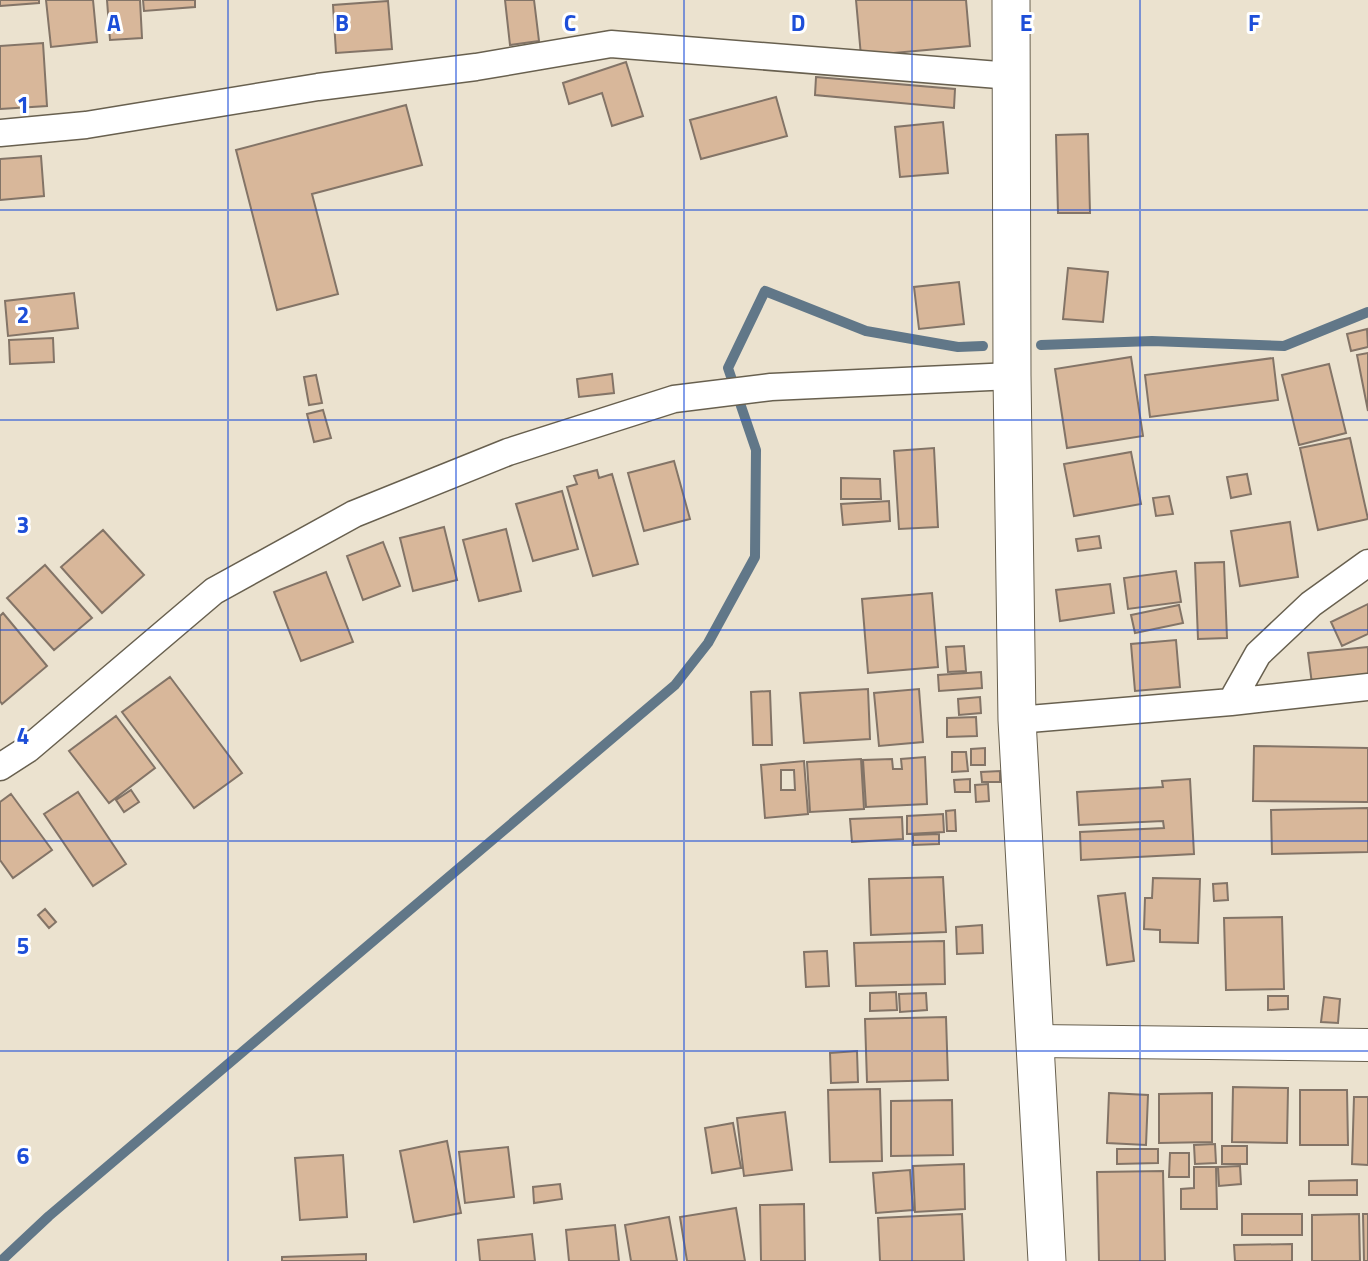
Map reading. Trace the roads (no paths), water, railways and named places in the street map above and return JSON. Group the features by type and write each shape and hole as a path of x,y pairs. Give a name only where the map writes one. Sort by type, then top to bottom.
{"main road":[{"path":"1011,0 1012,376 1017,720 1047,1261"}],"street":[{"path":"0,134 86,125 318,87 475,67 611,44 1011,76"},
{"path":"0,767 28,749 214,591 342,520 508,452 674,399 771,387 1012,376"},
{"path":"1231,702 1258,654 1311,604 1368,563"},
{"path":"1017,720 1231,702 1368,687"},
{"path":"1035,1041 1368,1045"}],"waterway":[{"path":"1,1261 49,1216 675,685 708,643 755,557 756,450 728,368 765,291 866,331 958,347 983,346"},
{"path":"1041,345 1152,341 1284,346 1368,312"}]}
